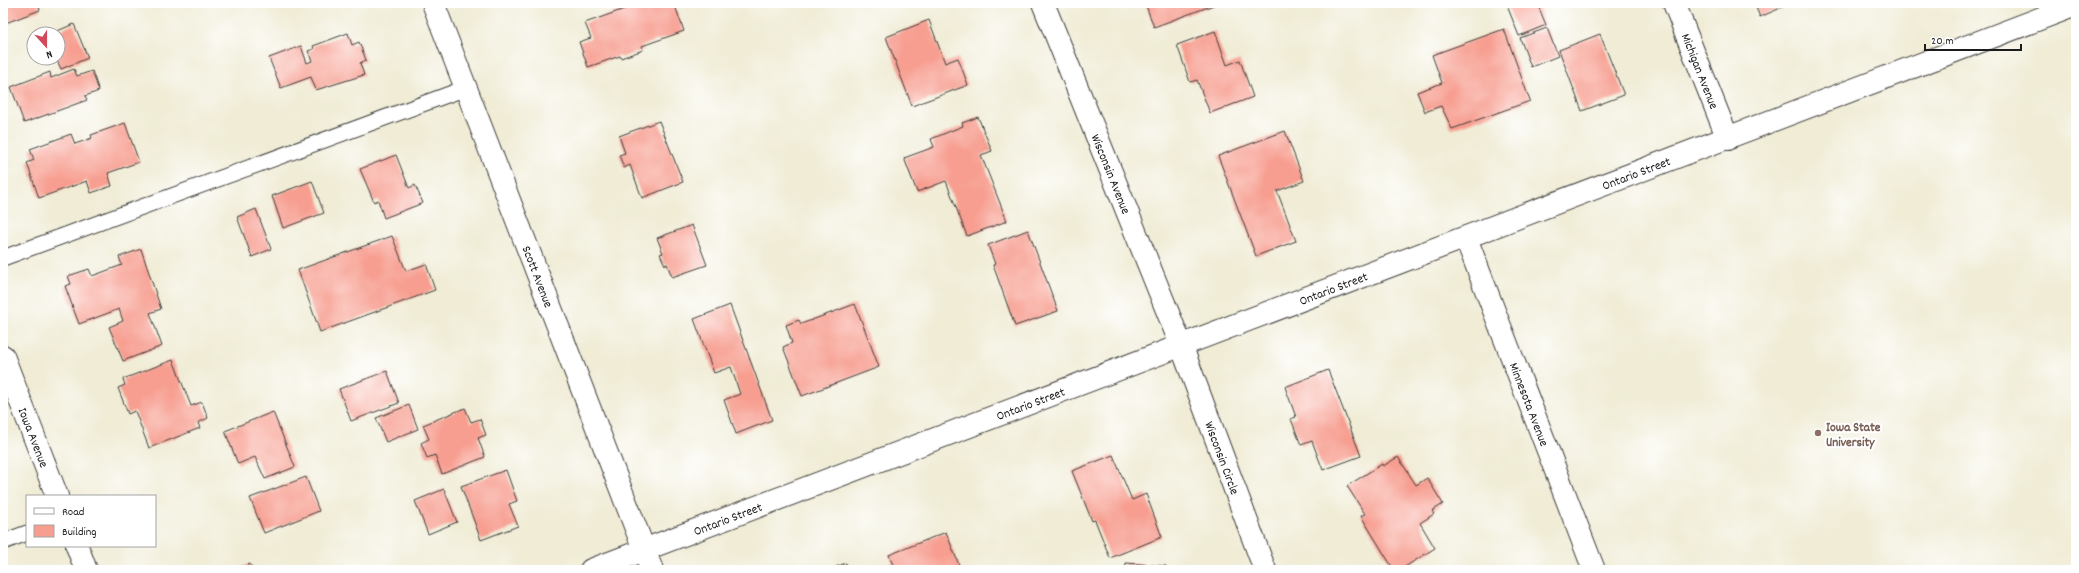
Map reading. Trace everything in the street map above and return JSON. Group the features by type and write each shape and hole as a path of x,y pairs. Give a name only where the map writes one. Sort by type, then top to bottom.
{"street":[{"name":"Scott Avenue","path":"433,3 648,560"},
{"name":"Wisconsin Avenue","path":"1043,3 1181,345"},
{"name":"Michigan Avenue","path":"1674,3 1728,139"},
{"name":"Ontario Street","path":"591,570 648,560 1181,345 1728,139 2076,5"},
{"name":"Minnesota Avenue","path":"1466,238 1594,570"},
{"name":"Wisconsin Circle","path":"1181,345 1265,570"},
{"name":"Iowa Avenue","path":"3,356 57,495"},
{"path":"77,547 86,570"}],"lane":[{"path":"3,258 466,88"},
{"path":"3,542 26,533"}],"building":[{"path":"3,3 38,3 40,10 3,24"},
{"path":"629,3 674,3 684,31 642,46 643,50 588,67 579,42 591,38 585,23 630,7"},
{"path":"1145,3 1219,3 1154,27"},
{"path":"1519,3 1537,3 1546,25 1519,36 1508,8"},
{"path":"1754,3 1781,3 1783,7 1760,17"},
{"path":"929,20 945,63 958,58 968,85 912,106 886,37"},
{"path":"74,24 88,58 61,69 60,66 66,66 66,27"},
{"path":"1547,28 1558,56 1531,67 1520,38"},
{"path":"1504,29 1530,101 1452,129 1441,106 1425,112 1417,92 1442,83 1432,55"},
{"path":"1215,31 1227,65 1240,60 1253,97 1210,113 1197,80 1190,82 1177,45"},
{"path":"348,33 352,45 359,42 366,60 360,63 364,75 316,90 311,77 281,88 269,58 301,46 307,63 312,61 308,51 314,49 313,46"},
{"path":"1600,34 1624,95 1582,111 1559,50"},
{"path":"74,69 77,76 92,71 99,91 85,96 87,100 24,123 11,87 50,72 51,78"},
{"path":"978,117 992,151 981,155 1007,221 967,236 946,181 917,192 904,158 934,147 931,139 963,126 962,123"},
{"path":"659,121 683,182 642,198 630,165 624,168 619,155 625,153 619,136"},
{"path":"125,123 139,162 108,173 112,186 91,193 87,181 39,198 27,163 34,160 30,149 71,134 75,144 92,138 91,135"},
{"path":"1285,131 1304,181 1277,191 1296,241 1256,256 1218,156"},
{"path":"396,155 409,188 415,185 423,203 384,218 378,200 374,202 360,169"},
{"path":"312,181 324,213 283,228 272,196"},
{"path":"256,209 271,249 252,257 237,217"},
{"path":"692,225 707,265 672,277 667,264 665,265 660,254 663,253 657,238"},
{"path":"1028,230 1058,311 1015,326 993,265 995,264 988,245"},
{"path":"392,236 406,271 426,264 435,290 320,332 298,270"},
{"path":"141,249 161,309 150,313 162,346 123,361 109,327 123,321 119,309 79,324 65,286 71,284 68,276 89,269 92,276 122,265 119,257"},
{"path":"855,304 879,367 802,396 783,347 792,343 786,325 799,320 801,324"},
{"path":"730,305 772,420 736,434 724,400 740,394 731,367 714,373 694,319"},
{"path":"173,360 191,406 202,402 208,418 198,423 200,428 149,448 135,411 128,414 118,388 125,385 123,379"},
{"path":"1328,370 1361,456 1323,470 1312,441 1301,445 1291,419 1296,417 1285,387"},
{"path":"387,371 399,403 351,421 339,389"},
{"path":"409,405 418,429 386,442 376,418"},
{"path":"465,408 471,422 480,419 486,435 478,438 485,457 442,474 435,455 427,458 421,443 429,439 423,425"},
{"path":"273,412 295,467 265,479 255,457 238,464 225,431"},
{"path":"1113,455 1132,500 1146,494 1162,537 1110,558 1095,520 1092,521 1072,471"},
{"path":"1398,457 1416,485 1427,478 1443,504 1432,511 1434,514 1420,523 1435,548 1400,570 1394,570 1361,516 1365,514 1347,486 1382,464 1383,466"},
{"path":"506,470 517,501 509,504 518,526 481,540 461,486"},
{"path":"306,477 319,511 264,533 250,498"},
{"path":"444,489 457,522 428,534 415,501"},
{"path":"946,532 961,570 895,570 889,555"},
{"path":"846,563 849,570 828,570"},
{"path":"1126,563 1166,566 1166,570 1125,570"},
{"path":"250,564 253,570 235,570"}],"place":[{"name":"Iowa State University","path":"1818,433"}]}
